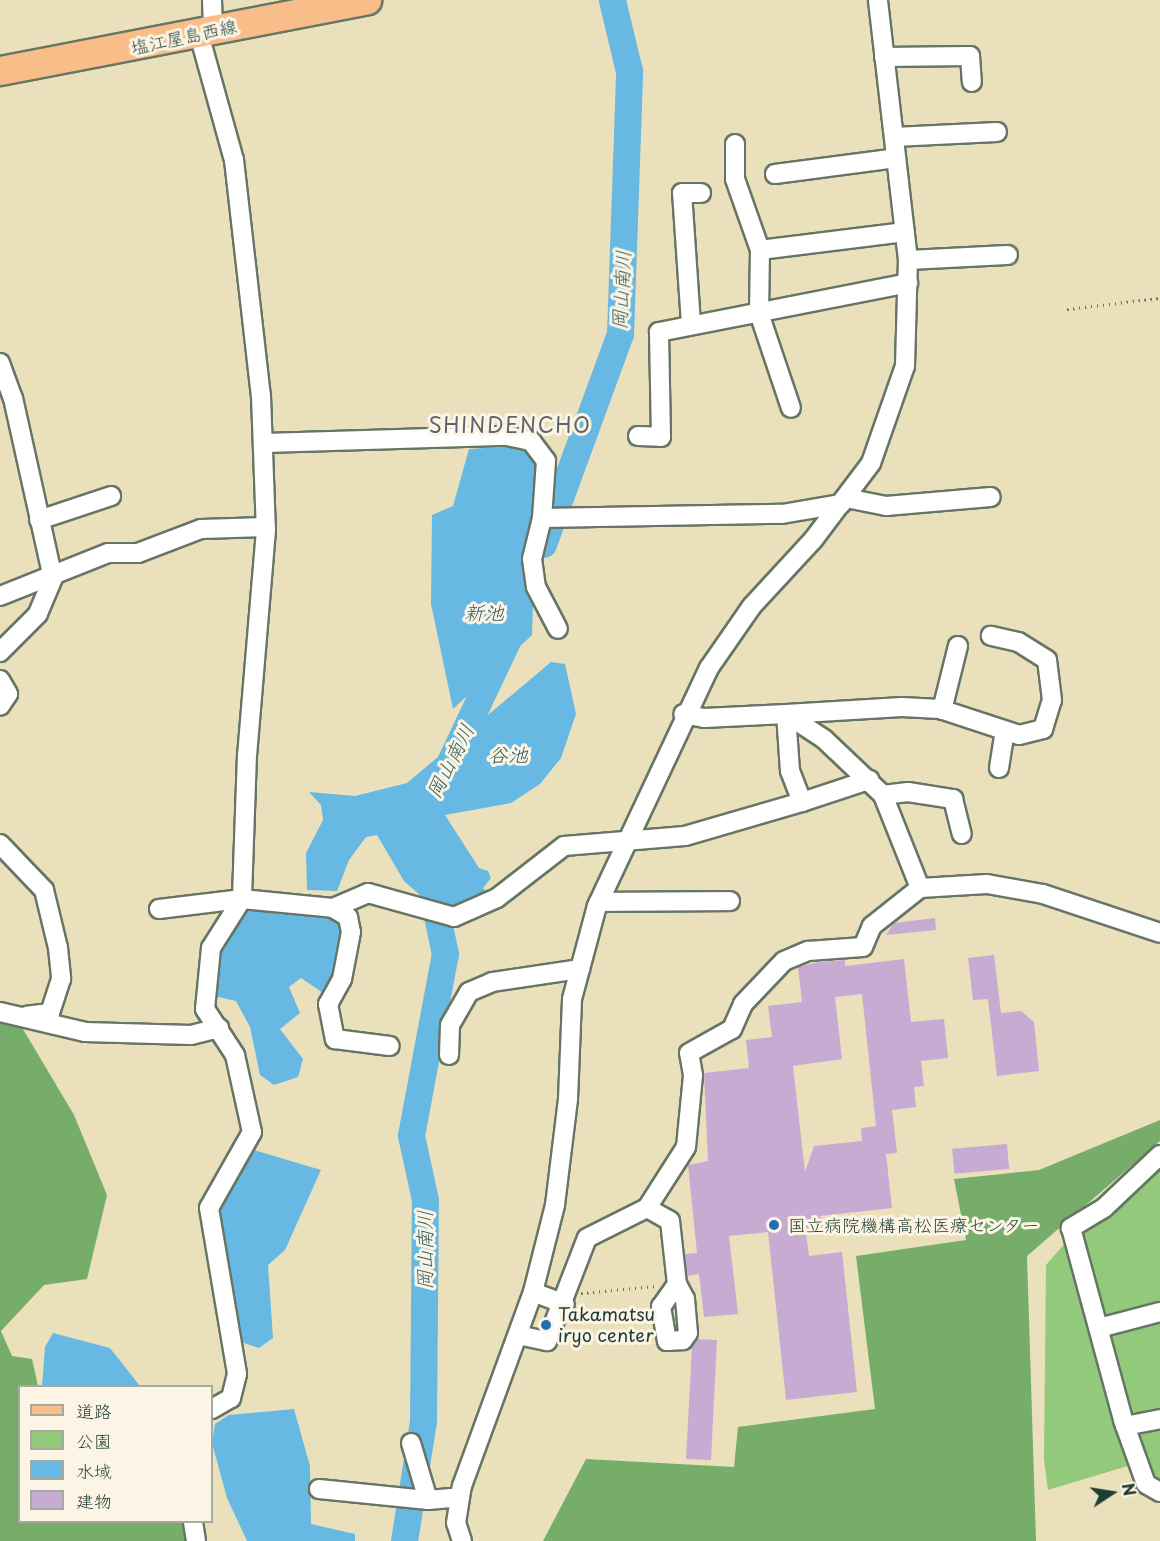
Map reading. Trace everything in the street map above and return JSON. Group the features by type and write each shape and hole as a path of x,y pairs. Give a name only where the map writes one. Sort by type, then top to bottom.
{"main road":[{"name":"塩江屋島西線","path":"0,71 367,0"}],"street":[{"path":"212,0 206,32 234,160 264,443 266,527 249,709 242,898 211,948 205,1009 235,1055 252,1132 209,1208 237,1374 231,1398 213,1408"},
{"path":"462,1541 456,1523 460,1497 533,1292 555,1206 568,1099 572,999 599,902 683,714 752,606 843,501 872,463 905,366 908,260 878,0"},
{"path":"884,57 970,56 972,82"},
{"path":"894,137 997,132"},
{"path":"735,144 735,179 759,250 759,314 790,408"},
{"path":"775,174 896,158"},
{"path":"691,324 682,193 702,193"},
{"path":"759,250 905,232"},
{"path":"908,260 1008,255"},
{"path":"638,436 660,437 659,332 908,283"},
{"path":"0,363 13,398 53,578 38,614 0,652"},
{"path":"264,443 507,436 531,441 546,461 542,518 532,559 536,587 558,629"},
{"path":"39,520 111,496"},
{"path":"542,518 782,514 843,501 886,506 991,497"},
{"path":"0,596 53,578 108,553 138,553 201,529 266,527"},
{"path":"683,714 704,718 786,714 837,708 942,710 1005,731 1029,735 1046,723 1052,700 1047,660 1018,642 991,636"},
{"path":"942,710 958,646"},
{"path":"0,680 8,694 0,706"},
{"path":"786,714 824,739 883,795 920,888"},
{"path":"786,714 790,771 802,802"},
{"path":"999,768 1005,731"},
{"path":"333,908 368,893 454,917 472,913 564,846 624,844 685,836 868,780"},
{"path":"883,795 908,792 953,799 962,834"},
{"path":"0,844 44,890 58,948 61,979 50,1013 27,1016"},
{"path":"518,1335 542,1342 555,1330 593,1230 648,1208 686,1147 693,1075 689,1053 732,1029 743,1004 784,961 808,951 863,947 872,926 920,888 987,885 1043,894 1160,933"},
{"path":"159,909 242,898 333,908 348,917 351,932 342,979 328,1004 335,1039 390,1046"},
{"path":"599,902 730,902"},
{"path":"449,1055 450,1025 469,992 492,982 580,969"},
{"path":"0,1012 27,1016 84,1032 191,1035 219,1029"},
{"path":"1160,1155 1104,1208 1071,1228 1125,1426 1146,1484 1160,1492"},
{"path":"648,1208 670,1221 677,1284"},
{"path":"533,1292 566,1299"},
{"path":"1099,1328 1160,1312"},
{"path":"1125,1426 1160,1419"},
{"path":"411,1443 428,1500"},
{"path":"319,1489 428,1500 460,1497"},
{"path":"193,1523 196,1541"}],"path":[{"path":"1067,309 1160,298"},
{"path":"566,1299 677,1284"}],"green space":[{"path":"0,1018 20,1024 74,1115 107,1195 87,1279 44,1285 1,1331 12,1356 32,1359 38,1385 18,1385 18,1523 187,1523 194,1541 0,1541"},
{"path":"1160,1120 1160,1141 1027,1256 1036,1541 543,1541 586,1459 734,1467 738,1427 875,1409 856,1256 966,1240 954,1179 1039,1170"},
{"path":"1160,1160 1160,1500 1131,1465 1048,1490 1044,1459 1046,1265 1079,1227"}],"water":[{"name":"新池","path":"516,446 538,453 532,635 453,709 431,604 432,515 453,506 469,449"},
{"name":"谷池","path":"551,662 565,664 576,714 561,758 540,784 511,803 445,815 479,868 488,871 491,878 483,888 488,893 465,911 428,902 404,881 377,835 366,837 349,860 337,891 307,890 306,853 323,820 321,805 309,792 355,796 407,783"},
{"path":"246,907 331,917 345,926 337,966 323,993 301,978 289,987 300,1013 280,1029 303,1059 298,1077 274,1085 260,1075 250,1027 236,1001 210,995 217,945"},
{"path":"251,1149 321,1170 285,1250 268,1265 273,1338 259,1348 241,1342 213,1213"},
{"path":"53,1333 110,1348 139,1385 42,1385 45,1347"},
{"path":"294,1409 310,1466 311,1524 355,1534 355,1541 247,1541 227,1498 213,1447 215,1424 229,1415"}],"building":[{"path":"935,918 936,930 886,935 894,923"},
{"path":"994,955 1001,1013 1021,1011 1034,1022 1039,1071 997,1076 988,999 973,1000 968,958"},
{"path":"904,959 911,1022 944,1019 948,1058 921,1061 924,1086 914,1087 916,1107 892,1110 897,1153 886,1154 892,1208 820,1216 830,1230 806,1233 809,1256 842,1252 857,1392 786,1400 768,1232 729,1236 738,1314 704,1317 699,1274 687,1276 685,1254 697,1253 688,1165 708,1161 704,1073 749,1068 746,1040 772,1037 768,1006 802,1002 798,967 818,962 845,960 845,966","holes":["862,994 876,1126 861,1128 862,1141 814,1146 805,1172 793,1066 842,1059 835,997"]},
{"path":"1007,1144 1009,1169 954,1174 952,1149"},
{"path":"697,1339 717,1340 711,1460 686,1459 692,1347"}],"waterway":[{"name":"岡山南川","path":"543,544 620,334 629,71 612,0"},
{"name":"岡山南川","path":"446,770 508,639"},
{"name":"岡山南川","path":"404,1541 423,1421 425,1200 411,1135 445,954 431,887"}],"place":[{"name":"国立病院機構高松医療センター","path":"774,1225"},
{"name":"Takamatsu iryo center","path":"546,1325"}],"district":[{"name":"SHINDENCHO","path":"510,424"}]}
